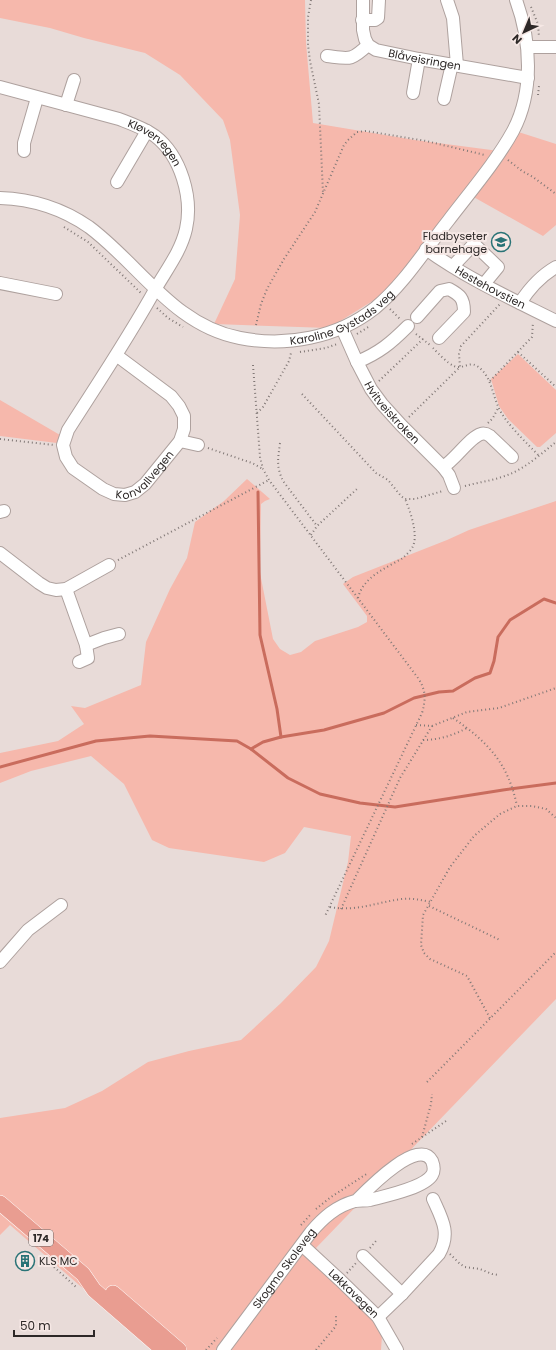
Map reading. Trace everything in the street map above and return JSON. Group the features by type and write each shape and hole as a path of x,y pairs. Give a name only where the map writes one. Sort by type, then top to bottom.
{"main road":[{"name":"174","path":"0,1203 83,1274 99,1282 124,1301 179,1350"},
{"name":"174","path":"83,1274 94,1290 163,1350"}],"street":[{"path":"327,56 349,58 355,57 368,45 364,34 362,20 363,0"},
{"path":"362,20 375,20 378,18 379,0"},
{"path":"444,99 455,65 453,18 447,0"},
{"name":"Karoline Gystads veg","path":"0,198 13,198 39,203 70,216 88,227 107,242 175,307 190,318 208,328 241,339 288,342 317,337 342,328 374,309 389,295 402,281 426,249 503,161 526,92 534,47 526,34 516,0"},
{"name":"Blåveisringen","path":"368,45 376,50 419,59 528,78"},
{"path":"534,47 556,47"},
{"path":"413,93 419,59"},
{"path":"66,106 74,80"},
{"name":"Kløvervegen","path":"0,88 135,124 156,137 172,156 180,171 187,193 188,206 186,228 183,240 176,255 156,289"},
{"path":"24,150 24,143 37,98"},
{"path":"117,182 147,131"},
{"path":"452,266 474,244 498,267 484,284"},
{"name":"Hestehovstien","path":"426,249 484,284 556,321"},
{"path":"520,303 527,291 556,267"},
{"path":"458,294 472,277"},
{"path":"0,284 56,294"},
{"path":"63,446 68,430 150,302 156,289"},
{"path":"417,317 440,291 448,289 458,294 464,303 464,312 439,338"},
{"path":"357,362 372,356 381,350 408,326"},
{"name":"Hvitveiskroken","path":"342,328 371,389 401,425 443,467 449,475 454,488"},
{"name":"Konvallvegen","path":"63,446 66,457 73,468 103,489 114,494 125,495 135,492 145,484 180,441 184,429 184,416 179,406 171,396 116,355"},
{"path":"443,467 450,463 475,437 481,434 490,436 512,458"},
{"path":"180,441 198,445"},
{"path":"0,553 39,583 47,588 56,590 66,589 109,565"},
{"path":"66,589 86,645 88,658 79,662"},
{"path":"86,645 119,634"},
{"path":"0,962 28,930 60,906"},
{"name":"Skogmo Skoleveg","path":"223,1350 302,1244 327,1215 356,1200 378,1178 411,1156 417,1154 424,1155 430,1158 434,1166 434,1173 429,1180 422,1184 369,1200 356,1200"},
{"path":"378,1317 402,1294 443,1248 446,1237 445,1228 433,1199"},
{"name":"Løkkavegen","path":"302,1244 378,1317 397,1350"},
{"path":"363,1256 402,1294"}],"path":[{"path":"310,0 308,17 308,45 319,104 323,194"},
{"path":"531,6 538,24 534,47"},
{"path":"537,96 539,82"},
{"path":"256,325 261,304 267,289 284,259 315,212 341,152 348,140 357,132 366,131 426,141 503,161 533,176 556,194"},
{"path":"63,226 88,242 150,302 168,318 187,330"},
{"path":"460,367 459,354 461,346 499,305 505,295"},
{"path":"395,304 390,310 453,366 460,367"},
{"path":"490,382 532,337 532,309"},
{"path":"257,413 263,407 289,361 291,353 326,348 347,340 372,324"},
{"path":"371,389 423,339"},
{"path":"518,352 556,388"},
{"path":"413,412 460,367 468,364 476,365 484,372 490,382 498,408 506,420 539,456"},
{"path":"253,365 260,457 263,469 269,480 423,686 425,693 425,703 416,725 325,916"},
{"path":"485,434 486,425 494,418 498,408"},
{"path":"0,439 63,446"},
{"path":"280,443 277,461 280,474 316,526"},
{"path":"198,445 252,463 263,469"},
{"path":"109,565 269,480"},
{"path":"311,535 316,526 358,488"},
{"path":"358,598 362,588 368,580 403,558 408,554 414,544 414,528 405,499"},
{"path":"416,725 432,726 467,712 499,708 556,688"},
{"path":"453,718 492,750 510,778 517,806"},
{"path":"341,909 400,778 432,726"},
{"path":"423,740 434,740 458,733 467,728"},
{"path":"490,1018 467,976 430,959 424,953 421,945 423,915 450,867 474,836 500,814 517,806 532,806 546,809 556,818"},
{"path":"330,907 341,909 358,908 402,899 414,899 431,902"},
{"path":"428,906 500,940"},
{"path":"427,1082 556,952"},
{"path":"421,1138 426,1126 432,1094"},
{"path":"443,1248 460,1264 480,1268 492,1274 499,1275"},
{"path":"316,1350 336,1326 336,1316"}],"shaded area":[{"path":"0,0 305,0 306,43 313,123 415,140 499,151 509,129 556,144 556,225 543,236 470,195 400,284 329,328 214,324 235,279 240,215 230,140 223,120 180,75 145,53 50,28 0,18"},
{"path":"518,354 556,390 556,433 540,447 537,447 508,419 499,406 491,379"},
{"path":"0,400 60,435 57,443 0,436"},
{"path":"247,479 270,499 261,504 260,573 273,639 280,649 290,655 301,652 315,641 358,627 367,622 367,616 343,584 353,577 469,530 556,501 556,999 316,1248 383,1320 381,1350 154,1350 10,1225 0,1235 0,1118 65,1108 102,1091 148,1062 189,1051 241,1040 281,1003 316,967 329,941 348,862 351,836 304,827 285,853 264,862 169,848 152,840 124,784 91,756 31,771 0,783 0,753 58,741 84,724 71,706 85,708 141,685 146,642 170,589 187,558 195,522 224,501"}],"waterway":[{"path":"258,492 260,635 277,709 281,737"},
{"path":"251,749 263,742 281,737 324,730 384,713 414,698 439,692 453,691 475,678 490,673 494,661 498,637 510,620 544,599 556,603"},
{"path":"0,767 96,741 150,736 237,741 251,749 288,778 320,794 360,803 395,807 556,783"}],"place":[{"name":"Fladbyseter barnehage","path":"501,242"},
{"name":"KLS MC","path":"25,1261"}]}
